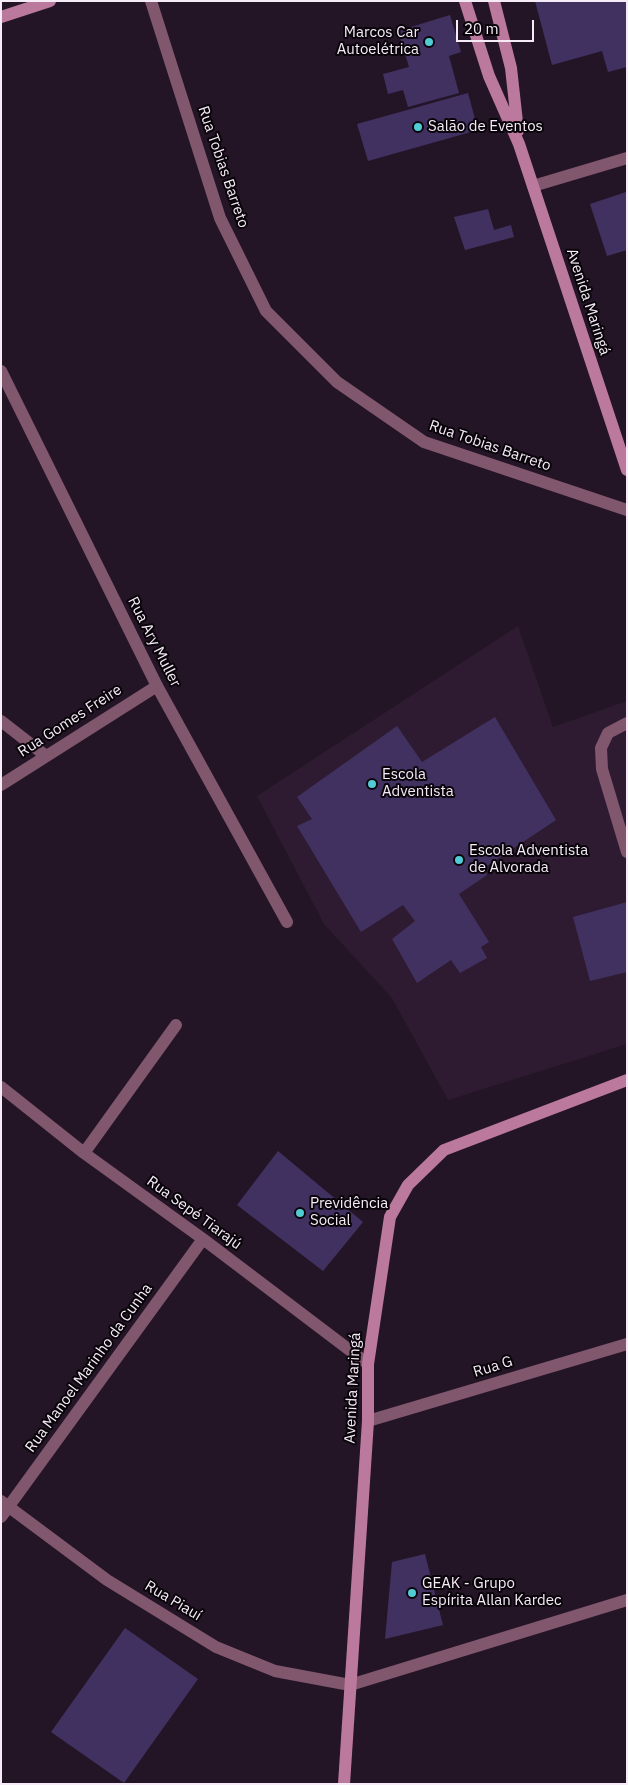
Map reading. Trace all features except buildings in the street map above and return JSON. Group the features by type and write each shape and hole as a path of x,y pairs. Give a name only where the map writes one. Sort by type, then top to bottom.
{"main road":[{"path":"1,17 50,1"},
{"name":"Avenida Maringá","path":"465,1 489,76 519,144 627,470"},
{"name":"Avenida Maringá","path":"494,1 511,68 519,144"},
{"name":"Avenida Maringá","path":"344,1784 368,1422 368,1364 390,1217 408,1186 444,1150 627,1080"}],"street":[{"name":"Rua Tobias Barreto","path":"151,1 220,218 266,311 337,382 424,442 627,510"},
{"path":"533,186 627,158"},
{"name":"Rua Ary Muller","path":"1,371 157,686 287,922"},
{"name":"Rua Gomes Freire","path":"1,785 157,686"},
{"path":"1,721 46,756"},
{"path":"627,724 608,733 601,748 602,769 627,852"},
{"path":"84,1153 176,1025"},
{"name":"Rua Sepé Tiarajú","path":"1,1087 84,1153 203,1239 368,1364"},
{"name":"Rua Manoel Marinho da Cunha","path":"4,1508 203,1239"},
{"name":"Rua G","path":"368,1422 627,1344"},
{"name":"Rua Piauí","path":"4,1508 107,1580 216,1647 275,1671 350,1685"},
{"path":"350,1685 627,1600"}],"shaded area":[{"name":"Escola Adventista de Alvorada","path":"518,626 553,727 627,701 627,1044 448,1100 392,998 324,924 257,796"}],"place":[{"name":"Marcos Car Autoelétrica","path":"429,42"},
{"name":"Salão de Eventos","path":"418,127"},
{"name":"Escola Adventista","path":"372,784"},
{"name":"Escola Adventista de Alvorada","path":"459,860"},
{"name":"Previdência Social","path":"300,1213"},
{"name":"GEAK - Grupo Espírita Allan Kardec","path":"412,1593"}]}
